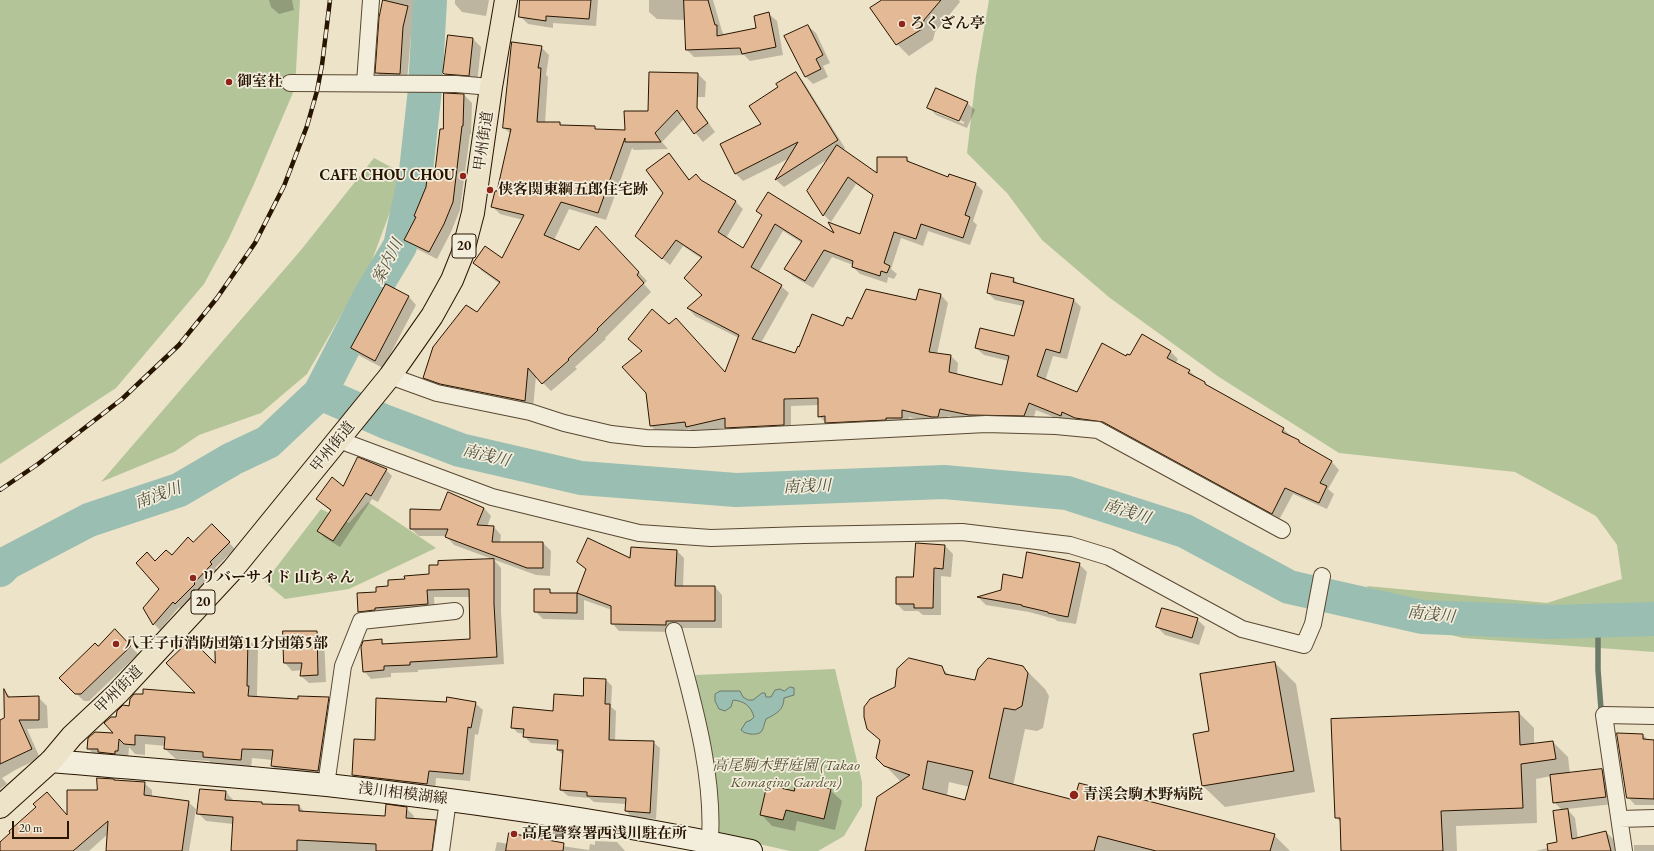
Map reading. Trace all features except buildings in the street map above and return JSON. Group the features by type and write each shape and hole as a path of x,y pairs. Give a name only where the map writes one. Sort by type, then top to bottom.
{"highway":[{"name":"甲州街道","path":"0,807 51,761 72,736 118,693 228,575 386,381 432,316 452,280 462,255 473,213 506,0"}],"main road":[{"name":"浅川相模湖線","path":"51,761 326,785 448,800 643,829 709,847 751,851"}],"street":[{"path":"366,83 371,0"},
{"path":"290,83 456,84 492,87"},
{"path":"386,381 530,412 564,423 611,434 646,438 694,439 986,424 1056,426 1098,430 1282,530"},
{"path":"342,436 492,497 639,533 711,538 962,532 1070,545 1109,557 1242,628 1304,645 1313,624 1322,576"},
{"path":"326,785 343,666 361,621 455,611"},
{"path":"674,631 706,762 709,800 709,847"},
{"path":"1624,851 1604,715 1654,716"},
{"path":"441,851 448,800"},
{"path":"1620,818 1654,818"}],"green space":[{"path":"0,0 300,0 295,88 229,238 204,284 116,388 0,464"},
{"path":"989,0 1654,0 1654,652 1463,638 1381,617 1367,586 1547,603 1622,579 1617,545 1596,516 1515,472 1339,453 1219,377 1110,298 1042,240 1007,193 967,153 976,76"},
{"path":"374,158 404,174 371,263 307,374 261,413 199,435 174,452 101,482 301,250"},
{"path":"368,502 436,548 349,589 285,599 265,582 321,509 349,523"},
{"name":"高尾駒木野庭園 (Takao Komagino Garden)","path":"835,669 862,782 862,806 844,836 818,851 790,851 715,834 712,763 695,675"}],"water":[{"path":"790,687 794,688 794,695 784,698 781,709 766,719 762,731 758,734 750,734 741,730 746,722 754,717 749,707 733,700 731,707 725,711 719,709 715,701 715,694 720,691 740,691 743,697 748,700 753,700 762,693 765,693 766,697 771,697 775,690 780,689 784,691"}],"waterway":[{"name":"案内川","path":"0,570 7,563 89,520 179,490 232,459 268,442 320,393 369,298 400,246 416,171 425,89 430,0"},
{"name":"南浅川","path":"320,393 386,422 460,450 581,478 736,490 944,482 1067,493 1185,531 1289,587 1422,617 1550,622 1654,619"},
{"path":"1598,621 1598,670 1601,709"}],"railway":[{"path":"0,490 38,464 122,399 179,345 217,298 255,243 284,186 307,126 317,91 322,65 330,0"}],"place":[{"name":"ろくざん亭","path":"902,24"},
{"name":"御室社","path":"229,82"},
{"name":"CAFE CHOU CHOU","path":"463,176"},
{"name":"侠客関東綱五郎住宅跡","path":"490,190"},
{"name":"リバーサイド 山ちゃん","path":"193,578"},
{"name":"八王子市消防団第11分団第5部","path":"116,644"},
{"name":"青渓会駒木野病院","path":"1074,795"},
{"name":"高尾警察署西浅川駐在所","path":"514,834"}]}
